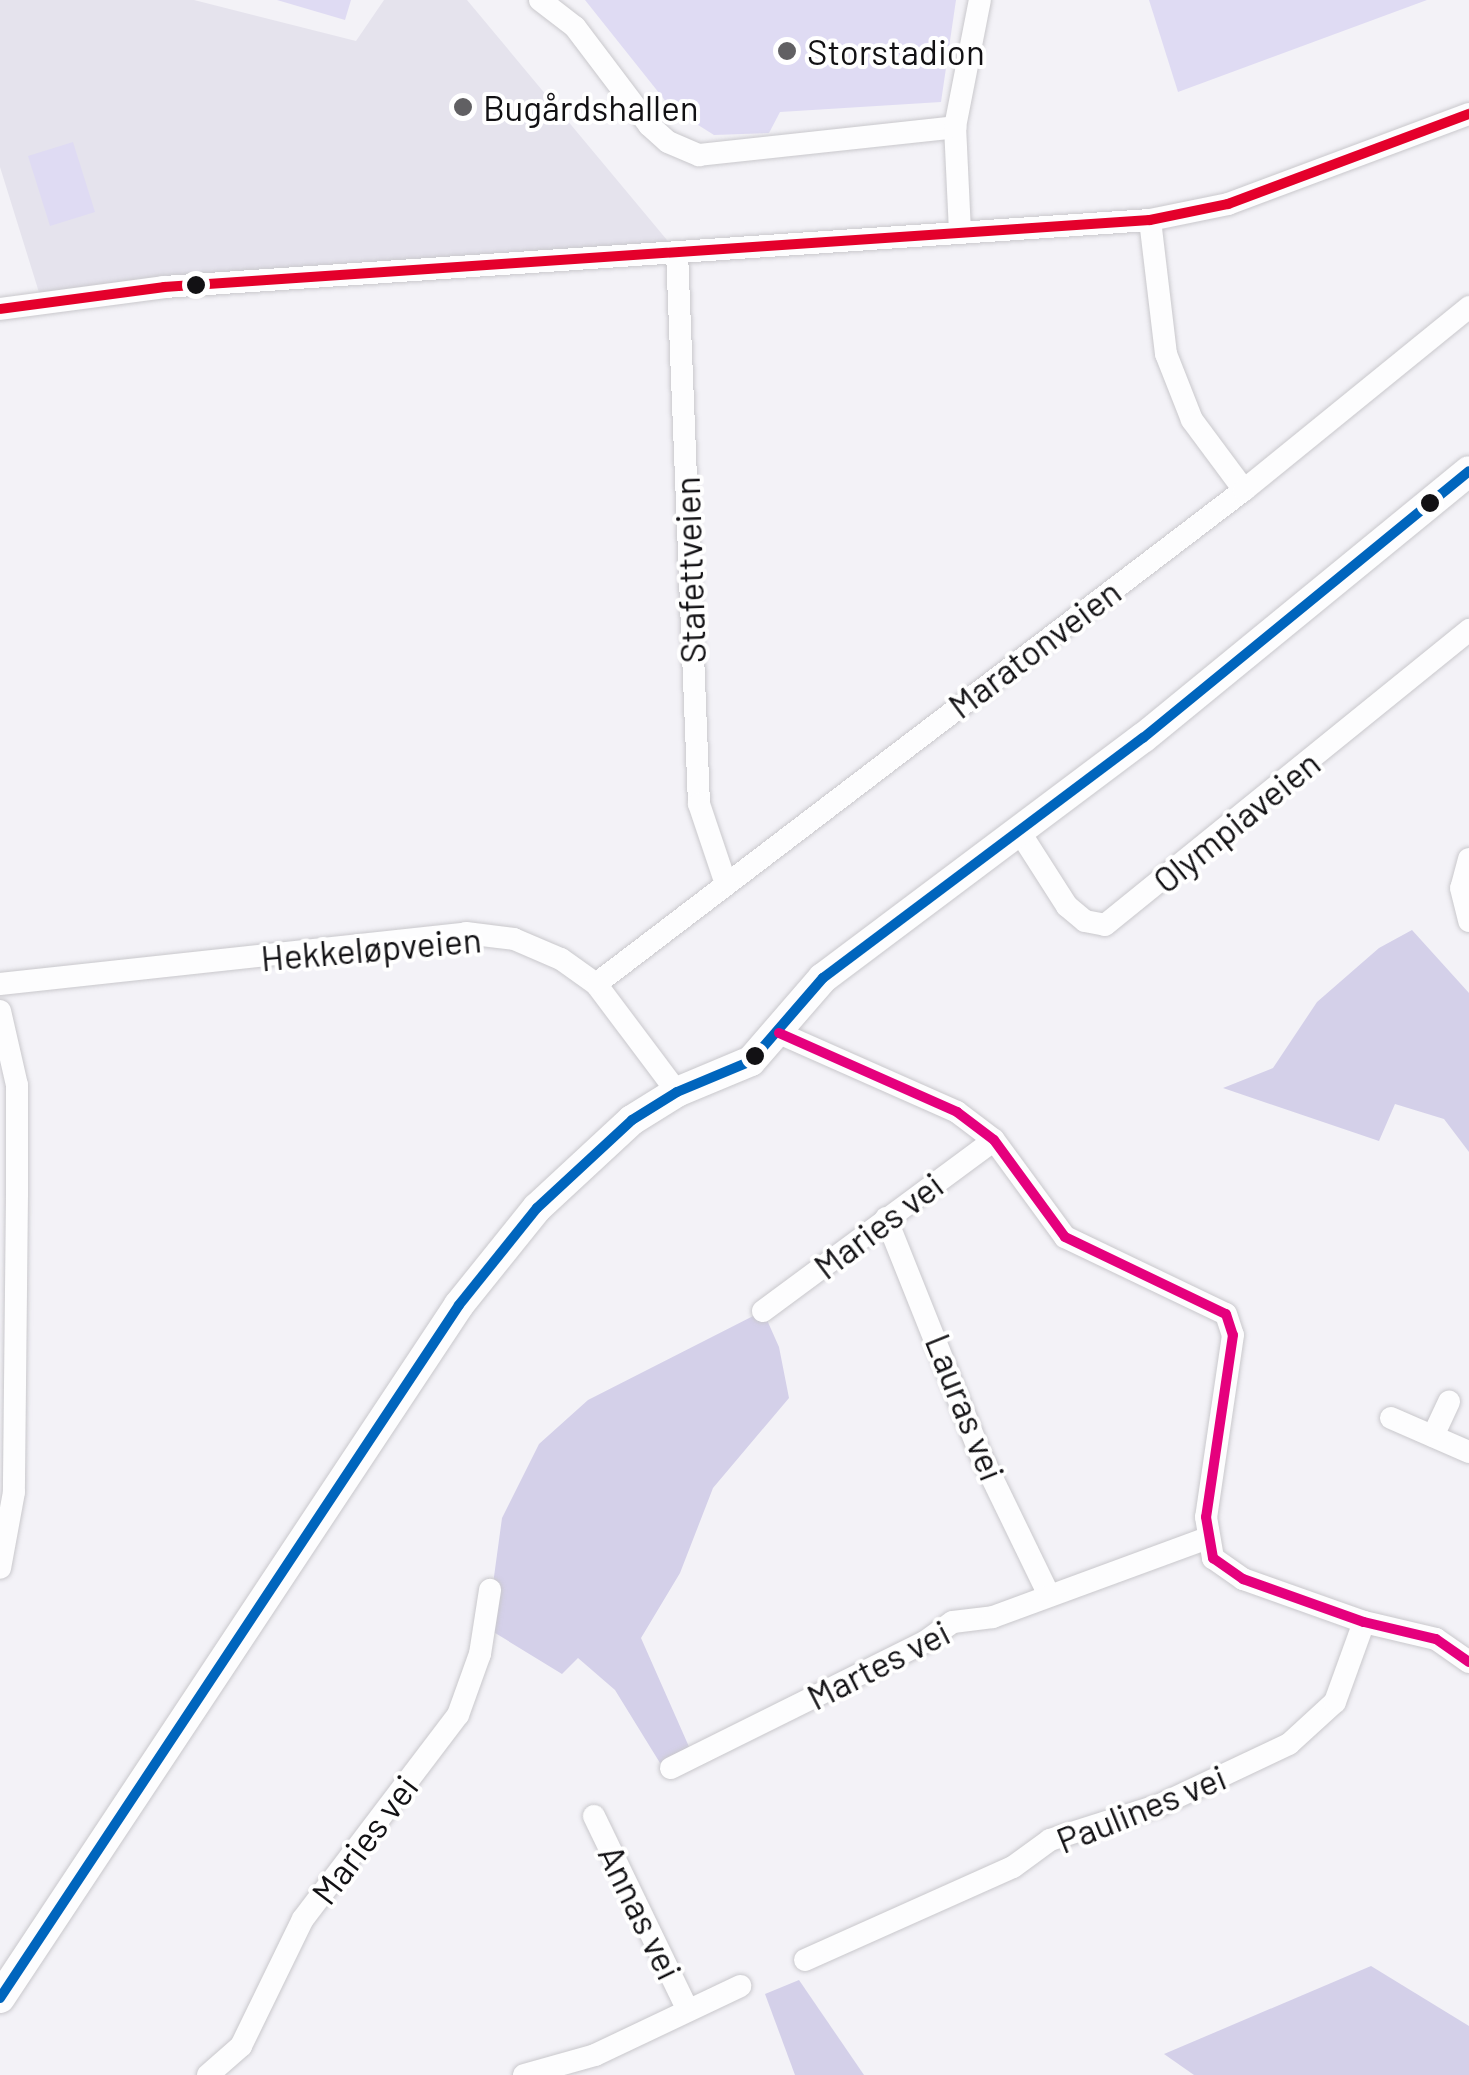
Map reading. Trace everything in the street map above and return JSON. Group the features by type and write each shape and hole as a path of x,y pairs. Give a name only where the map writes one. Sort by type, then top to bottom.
{"main road":[{"path":"0,1998 459,1306 560,1184 632,1120 676,1092 727,1076 780,1033 823,978 1020,831 1468,474"}],"street":[{"path":"540,0 576,27 649,125 668,142 699,155 955,127"},
{"path":"960,232 955,127 980,0"},
{"path":"0,308 164,287 1150,220 1228,204 1469,114"},
{"path":"1150,220 1166,354 1192,420 1244,490"},
{"name":"Stafettveien","path":"676,252 700,804 726,884"},
{"name":"Maratonveien","path":"596,984 1244,490 1469,307"},
{"name":"Olympiaveien","path":"1020,831 1067,906 1085,922 1104,925 1469,630"},
{"path":"1469,859 1461,888 1469,921"},
{"name":"Hekkeløpveien","path":"0,984 466,934 514,939 562,959 596,984 676,1092"},
{"path":"0,1011 17,1085 17,1194 14,1492 0,1568"},
{"path":"780,1033 957,1112 994,1140 1065,1237 1217,1307 1232,1322 1205,1540 1213,1558 1243,1579 1364,1622 1436,1640 1469,1662"},
{"name":"Maries vei","path":"763,1311 994,1140"},
{"name":"Lauras vei","path":"886,1218 979,1451 1049,1595"},
{"path":"1433,1436 1449,1400"},
{"path":"1391,1418 1469,1452"},
{"name":"Martes vei","path":"671,1768 925,1642 954,1622 993,1617 1205,1540"},
{"name":"Maries vei","path":"208,2075 240,2046 303,1920 458,1714 480,1654 490,1590"},
{"name":"Paulines vei","path":"805,1960 1013,1867 1050,1840 1095,1830 1290,1744 1335,1702 1364,1622"},
{"name":"Annas vei","path":"594,1816 687,2008"},
{"name":"Annas vei","path":"524,2075 595,2055 740,1986"},
{"path":"595,2055 609,2075"}],"shaded area":[{"path":"0,0 194,0 356,41 384,0 467,0 677,252 42,302 0,167"},
{"path":"277,0 351,0 345,20"},
{"name":"Storstadion","path":"585,0 956,0 941,102 780,112 769,133 714,135 671,108"},
{"path":"1149,0 1427,0 1178,92"},
{"path":"73,142 95,212 50,226 28,156"},
{"path":"1412,930 1469,993 1469,1152 1444,1119 1395,1104 1379,1141 1223,1088 1273,1068 1317,1002 1379,948"},
{"path":"763,1311 779,1347 789,1398 713,1488 680,1573 641,1638 690,1749 660,1763 615,1690 578,1658 562,1674 487,1628 502,1518 539,1444 588,1400"},
{"path":"1371,1966 1469,2026 1469,2075 1194,2075 1164,2054"},
{"path":"799,1980 864,2075 795,2075 765,1994"}],"transit line":[{"path":"0,309 164,287 1150,220 1228,204 1469,114"},
{"path":"0,1998 459,1305 537,1208 632,1120 677,1092 751,1061 823,978 1143,738 1469,471"},
{"path":"779,1033 957,1112 994,1140 1065,1237 1226,1314 1233,1335 1206,1517 1213,1558 1243,1579 1364,1622 1436,1639 1469,1662"}],"place":[{"name":"Storstadion","path":"787,51"},
{"name":"Bugårdshallen","path":"463,107"}]}
